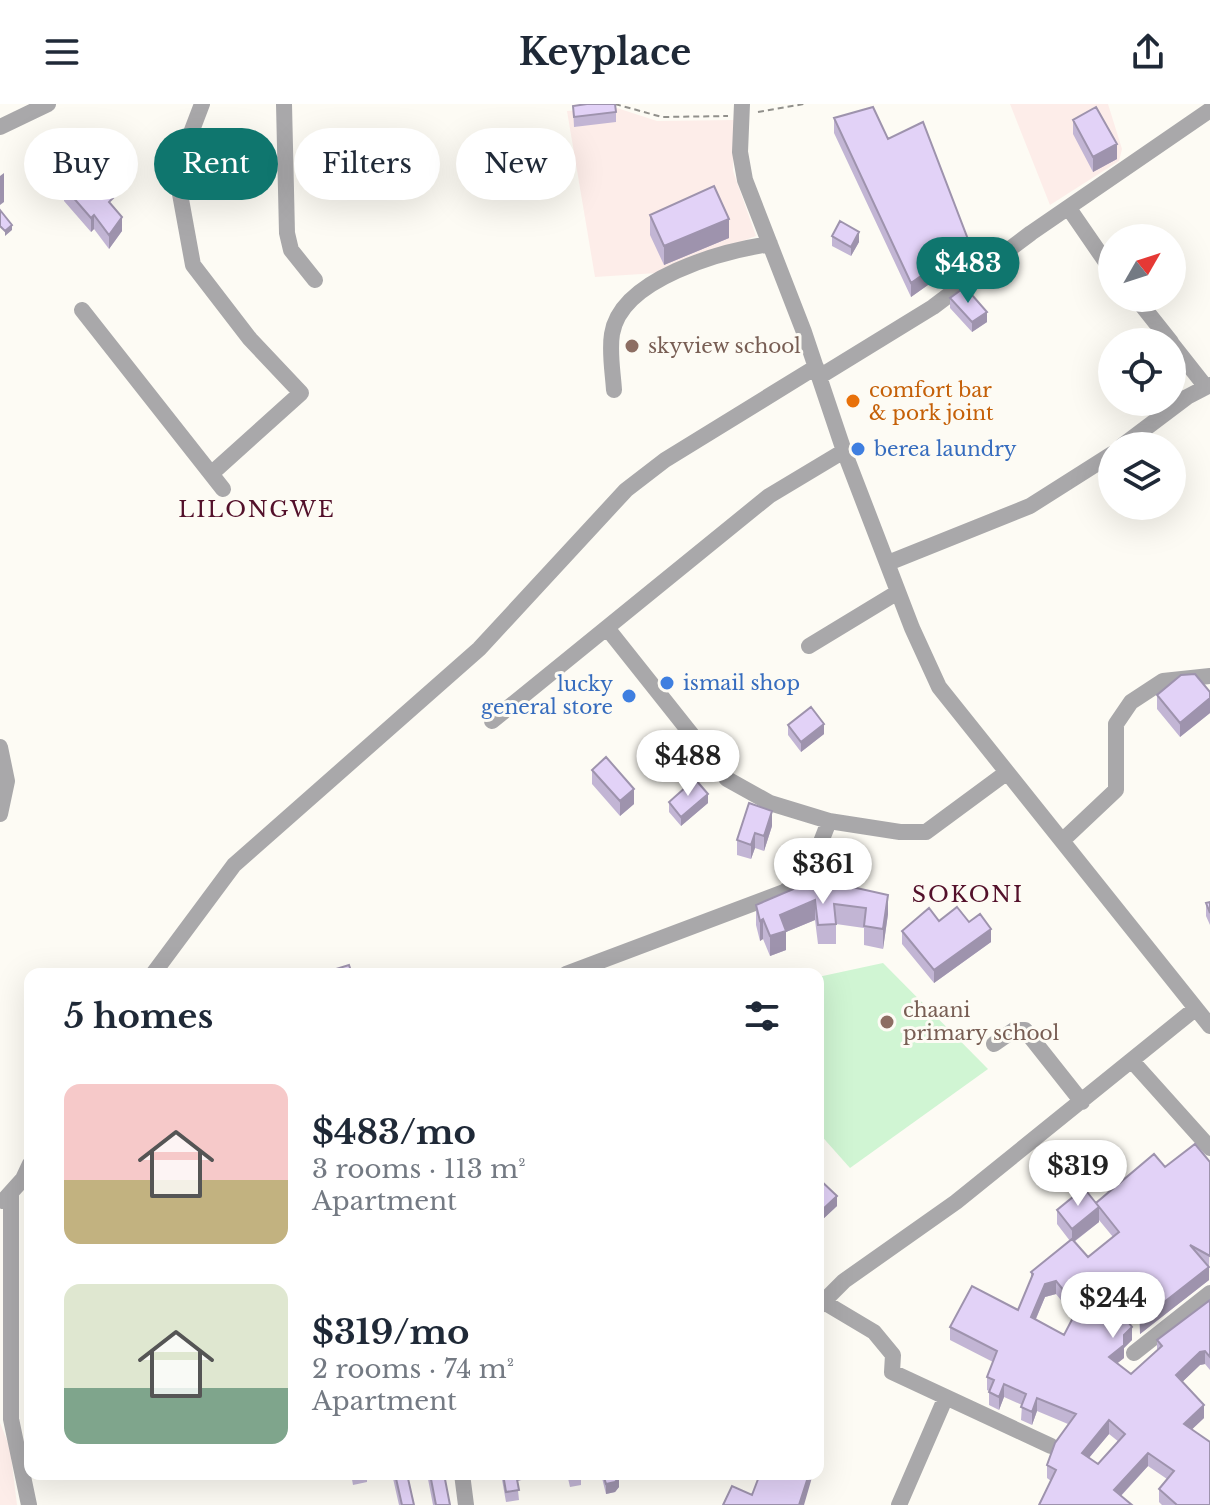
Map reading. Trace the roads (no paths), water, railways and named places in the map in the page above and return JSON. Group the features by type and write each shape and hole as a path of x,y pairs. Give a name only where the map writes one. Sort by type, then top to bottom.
{"street":[{"path":"0,127 48,104"},
{"path":"202,104 176,172 193,265 212,293 301,395 211,474"},
{"path":"284,104 287,233 291,250 315,280"},
{"path":"741,110 740,152 745,180 844,451 898,592 939,687 1210,1026"},
{"path":"157,968 234,865 479,649 626,490 665,460 933,307 1031,233 1070,210 1210,110"},
{"path":"1070,210 1098,251"},
{"path":"614,390 612,335 617,320 633,299 649,286 710,257 770,244"},
{"path":"82,310 223,489"},
{"path":"1147,312 1159,328"},
{"path":"1141,432 1187,397 1208,386 1186,360"},
{"path":"492,721 769,496 844,451"},
{"path":"888,563 1030,506 1098,463"},
{"path":"809,646 898,592"},
{"path":"607,628 727,779 770,803 829,821 900,832 926,832 1006,773"},
{"path":"1063,840 1116,790 1116,724 1131,702 1163,681 1210,676"},
{"path":"0,747 7,781 0,814"},
{"path":"582,968 784,892 802,880 813,867 829,821"},
{"path":"824,1300 844,1281 956,1202 1195,1009"},
{"path":"994,1044 1014,1030 1025,1030 1082,1102"},
{"path":"1132,1061 1210,1148"},
{"path":"24,1172 5,1198 11,1411 24,1479"},
{"path":"1134,1353 1210,1293"},
{"path":"824,1306 874,1332 893,1355 892,1372 1051,1446"},
{"path":"899,1505 945,1399"},
{"path":"24,1480 29,1505"},
{"path":"463,1480 466,1505"}],"place":[{"name":"skyview school","path":"632,346"},
{"name":"comfort bar & pork joint","path":"853,401"},
{"name":"berea laundry","path":"858,449"},
{"name":"ismail shop","path":"667,683"},
{"name":"lucky general store","path":"629,696"},
{"name":"chaani primary school","path":"887,1022"}],"district":[{"name":"LILONGWE","path":"257,509"},
{"name":"SOKONI","path":"968,894"}]}
